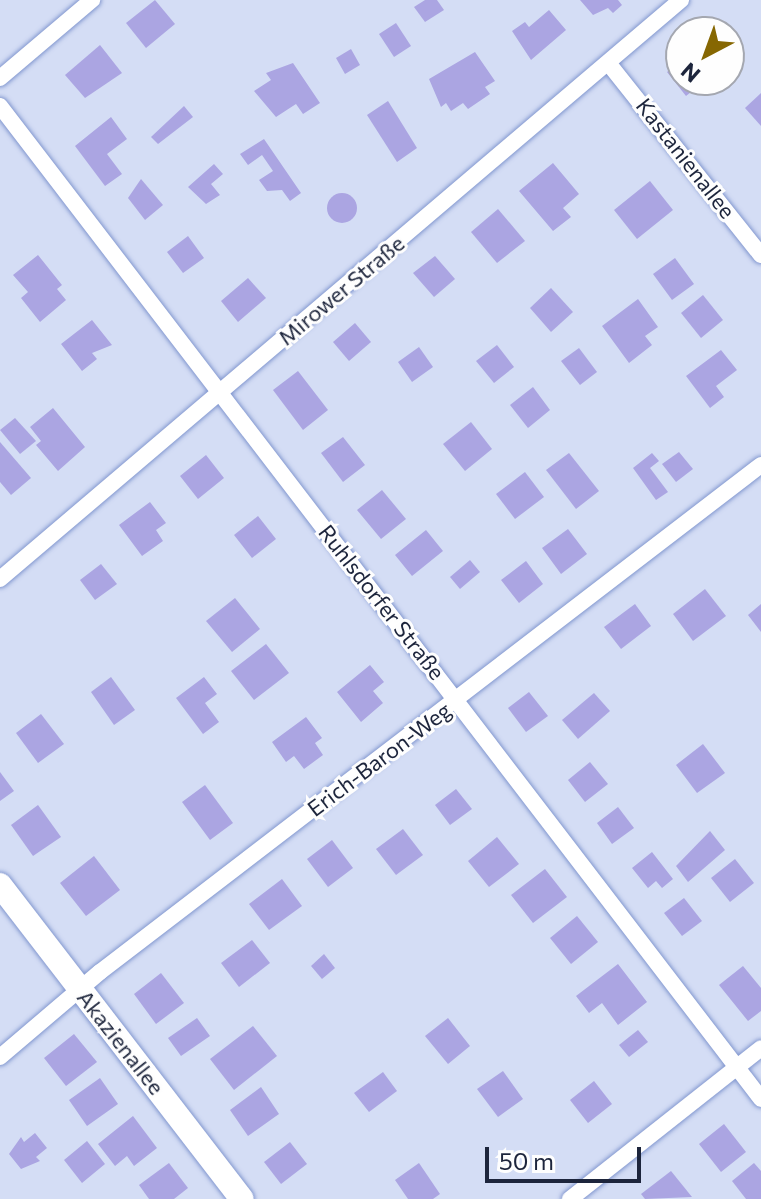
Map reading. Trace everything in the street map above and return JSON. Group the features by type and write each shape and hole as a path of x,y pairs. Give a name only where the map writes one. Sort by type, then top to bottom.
{"street":[{"path":"0,78 92,0"},
{"name":"Mirower Straße","path":"0,579 681,0"},
{"name":"Kastanienallee","path":"609,64 761,255"},
{"name":"Ruhlsdorfer Straße","path":"0,106 761,1099"},
{"name":"Erich-Baron-Weg","path":"0,1057 79,988 761,465"},
{"name":"Akazienallee","path":"0,885 242,1199"},
{"path":"570,1199 761,1048"}],"building":[{"path":"155,0 175,24 146,48 126,23"},
{"path":"425,0 437,0 444,10 425,22 414,7"},
{"path":"580,0 618,0 622,5 613,13 608,8 593,15"},
{"path":"549,10 566,30 531,60 512,31 525,22 529,27"},
{"path":"396,23 411,46 394,57 379,34"},
{"path":"100,45 122,73 85,98 65,75"},
{"path":"351,49 360,65 345,74 336,58"},
{"path":"475,52 495,81 485,87 490,94 468,109 463,103 451,111 446,103 441,107 429,79"},
{"path":"293,63 320,103 303,114 296,104 276,117 254,91 271,80 266,73"},
{"path":"761,93 761,126 745,108"},
{"path":"388,101 417,148 397,162 367,115"},
{"path":"184,106 193,117 158,144 151,137"},
{"path":"111,117 127,139 107,154 122,174 105,186 75,146"},
{"path":"264,139 301,193 290,201 282,190 267,191 259,180 273,171 262,155 248,165 240,154"},
{"path":"553,163 579,194 563,208 571,217 553,231 519,191"},
{"path":"214,164 223,174 211,184 220,195 206,204 188,187"},
{"path":"141,179 163,205 145,220 128,198"},
{"path":"650,181 673,210 637,239 614,210"},
{"path":"342,193 348,194 356,202 356,214 348,222 342,223 336,222 328,214 327,208 328,202 336,194"},
{"path":"498,209 525,241 497,263 471,232"},
{"path":"188,236 204,258 183,273 167,252"},
{"path":"38,255 62,285 57,289 66,300 40,322 21,298 28,292 13,275"},
{"path":"435,256 455,279 434,297 413,273"},
{"path":"675,258 694,284 672,300 653,274"},
{"path":"248,278 266,298 238,322 221,301"},
{"path":"551,288 573,312 551,332 530,308"},
{"path":"703,295 723,320 701,338 681,313"},
{"path":"638,299 658,327 645,336 652,345 629,363 602,326"},
{"path":"92,320 112,345 92,353 97,359 82,371 61,344"},
{"path":"355,323 371,342 349,361 333,342"},
{"path":"497,345 514,367 494,383 476,361"},
{"path":"419,347 433,367 412,382 398,362"},
{"path":"579,348 597,372 580,385 561,361"},
{"path":"721,350 737,370 716,386 724,397 710,408 686,376"},
{"path":"298,371 328,410 303,430 273,390"},
{"path":"533,387 550,410 528,428 510,405"},
{"path":"53,408 85,447 58,471 36,445 41,441 30,427"},
{"path":"15,418 36,441 20,454 0,430"},
{"path":"471,422 492,449 465,471 443,444"},
{"path":"343,437 365,465 343,482 321,453"},
{"path":"0,442 31,478 11,495 0,482"},
{"path":"679,452 693,469 676,482 662,464"},
{"path":"569,453 599,491 576,509 546,470"},
{"path":"652,453 659,461 650,468 668,492 656,500 633,468"},
{"path":"206,455 224,478 198,499 180,476"},
{"path":"525,472 544,497 515,519 496,494"},
{"path":"382,490 406,519 381,539 357,510"},
{"path":"150,502 166,523 156,530 163,541 142,556 119,525"},
{"path":"258,516 276,539 252,558 234,535"},
{"path":"568,529 587,554 561,574 542,548"},
{"path":"426,530 443,551 412,576 395,555"},
{"path":"470,560 480,572 460,589 450,577"},
{"path":"526,561 543,584 519,603 501,580"},
{"path":"101,564 117,584 95,600 80,580"},
{"path":"705,589 726,616 693,641 673,614"},
{"path":"235,598 260,629 232,652 206,621"},
{"path":"635,604 651,626 621,649 604,627"},
{"path":"761,604 761,632 748,615"},
{"path":"266,644 289,673 254,700 231,671"},
{"path":"370,665 384,682 373,691 383,703 361,722 337,692"},
{"path":"111,677 135,710 114,725 91,692"},
{"path":"204,677 217,694 205,703 219,722 203,734 176,698"},
{"path":"529,692 548,716 526,732 508,708"},
{"path":"594,693 610,711 578,739 562,720"},
{"path":"41,714 64,744 38,763 16,733"},
{"path":"306,717 322,738 315,743 323,755 304,769 294,756 286,762 272,742"},
{"path":"703,744 725,773 697,793 676,765"},
{"path":"590,762 608,784 585,802 568,780"},
{"path":"0,772 14,791 0,801"},
{"path":"205,785 233,823 210,840 182,802"},
{"path":"456,789 472,809 450,825 435,805"},
{"path":"38,805 61,837 33,856 11,825"},
{"path":"618,807 634,828 612,844 597,823"},
{"path":"403,829 423,855 396,875 376,849"},
{"path":"710,831 725,850 688,882 676,866"},
{"path":"497,837 519,864 489,887 468,861"},
{"path":"332,840 353,868 328,887 307,859"},
{"path":"652,852 673,879 662,888 656,881 648,888 632,868"},
{"path":"94,856 120,890 86,916 60,883"},
{"path":"735,859 754,883 730,902 711,878"},
{"path":"545,869 567,897 533,923 511,895"},
{"path":"282,879 302,906 269,930 249,904"},
{"path":"684,898 702,921 682,936 664,913"},
{"path":"577,916 598,942 571,964 550,938"},
{"path":"252,940 270,963 239,987 221,963"},
{"path":"324,954 335,968 322,979 311,966"},
{"path":"618,964 647,1002 618,1025 602,1003 589,1013 576,996"},
{"path":"743,966 761,988 761,1011 748,1021 719,985"},
{"path":"161,973 184,1003 156,1024 134,994"},
{"path":"197,1018 210,1036 181,1056 168,1038"},
{"path":"448,1018 470,1046 448,1064 425,1036"},
{"path":"253,1026 277,1056 234,1090 210,1059"},
{"path":"638,1030 648,1042 629,1057 619,1045"},
{"path":"74,1034 97,1062 66,1086 44,1058"},
{"path":"503,1071 523,1099 498,1117 477,1089"},
{"path":"383,1072 397,1091 369,1112 354,1093"},
{"path":"100,1078 118,1104 87,1126 69,1100"},
{"path":"594,1081 612,1104 588,1123 570,1100"},
{"path":"261,1087 279,1114 248,1136 230,1110"},
{"path":"133,1116 157,1148 134,1166 127,1156 115,1166 98,1144"},
{"path":"724,1124 746,1152 721,1172 699,1144"},
{"path":"35,1133 47,1148 36,1157 40,1161 21,1169 9,1154 21,1137 24,1142"},
{"path":"87,1141 105,1164 82,1183 64,1160"},
{"path":"290,1142 307,1164 281,1184 264,1162"},
{"path":"169,1163 188,1188 174,1199 149,1199 139,1185"},
{"path":"419,1163 440,1194 433,1199 408,1199 395,1180"},
{"path":"754,1163 761,1171 761,1199 746,1199 732,1181"},
{"path":"671,1171 692,1197 645,1199 641,1194"}]}
